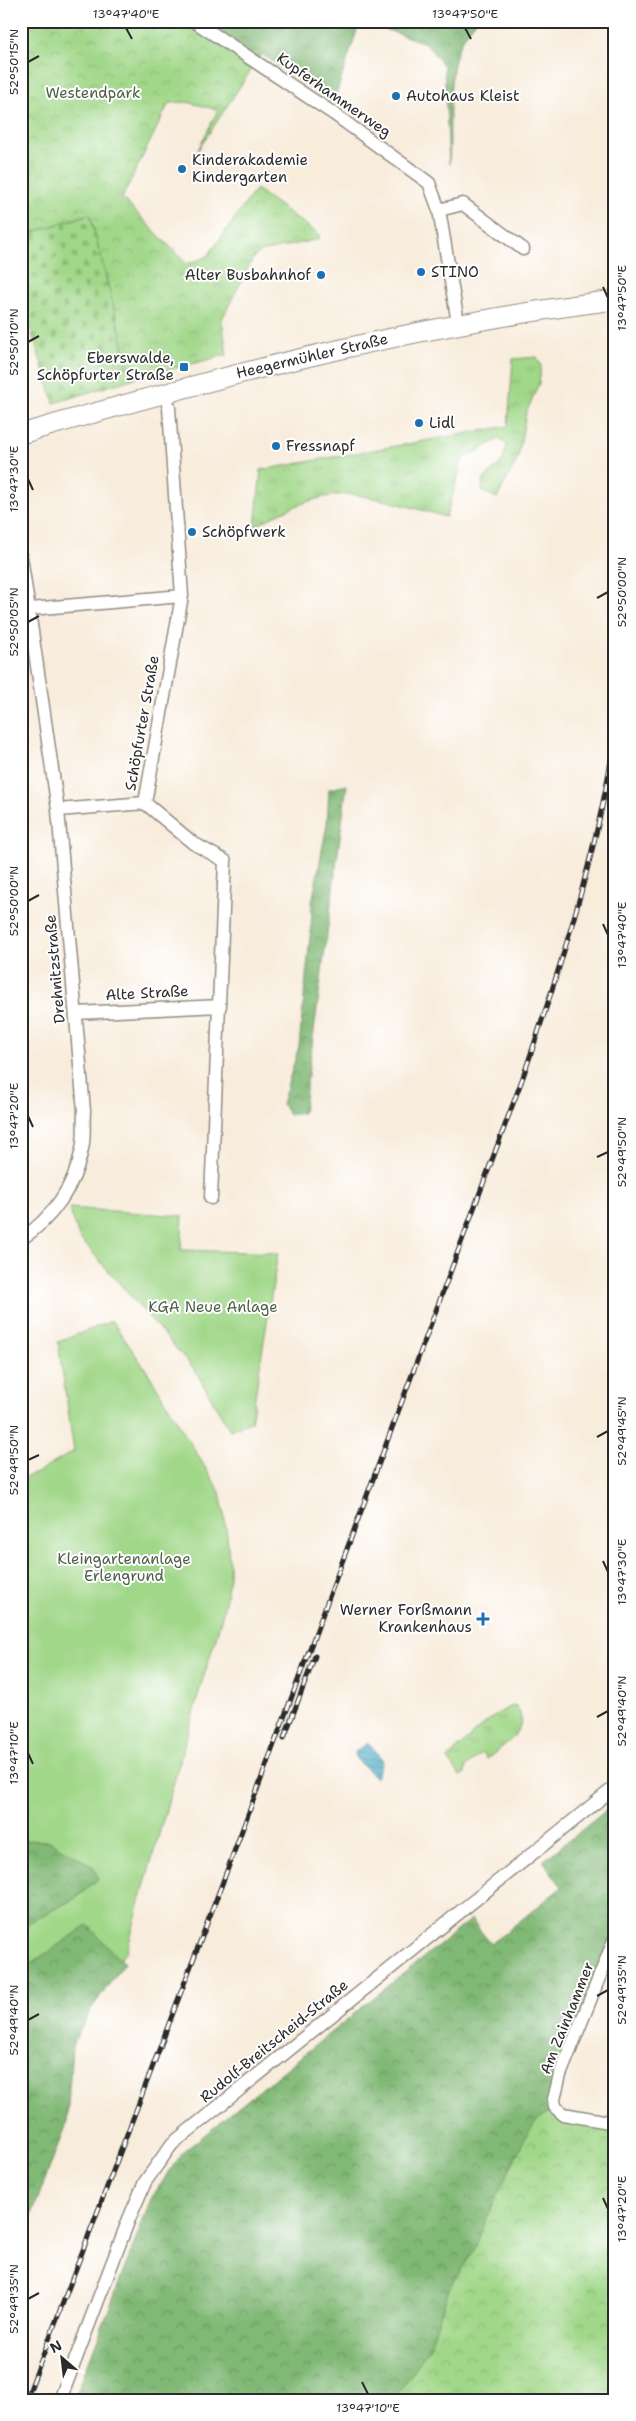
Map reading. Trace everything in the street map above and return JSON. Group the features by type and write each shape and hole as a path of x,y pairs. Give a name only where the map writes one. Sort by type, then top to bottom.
{"main road":[{"name":"Heegermühler Straße","path":"21,434 164,393 298,358 458,323 612,300"}],"street":[{"name":"Kupferhammerweg","path":"194,21 222,38 418,173 429,183 439,210 458,323"},
{"path":"439,210 462,204 523,249"},
{"name":"Schöpfurter Straße","path":"164,393 169,408 182,596 144,803 193,843 225,861 211,1198"},
{"name":"Drehnitzstraße","path":"21,556 58,810 84,1110 83,1147 78,1168 53,1212 39,1228 21,1239"},
{"path":"30,609 182,596"},
{"path":"58,810 144,803"},
{"name":"Alte Straße","path":"76,1013 220,1006"},
{"name":"Rudolf-Breitscheid-Straße","path":"60,2400 145,2182 172,2144 615,1787"},
{"name":"Am Zainhammer","path":"615,1938 560,2075 554,2099 555,2107 563,2114 615,2123"}],"green space":[{"name":"Westendpark","path":"21,21 194,21 257,61 198,150 218,110 187,102 169,103 122,198 187,264 207,257 256,189 319,234 319,239 261,252 253,258 222,319 227,355 132,379 90,214 21,236"},
{"path":"194,21 360,21 333,104 262,54 257,61"},
{"path":"361,21 476,21 460,44 452,73 449,164 444,66 425,43"},
{"path":"90,214 132,379 54,403 21,299 21,236"},
{"path":"537,357 541,366 539,383 526,413 518,458 497,498 482,491 483,480 502,462 507,445 499,439 463,459 446,517 379,499 343,495 330,496 303,503 255,527 261,470 508,426 513,359"},
{"path":"347,785 303,1113 289,1115 282,1104 299,1046 312,903 327,824 329,789"},
{"name":"KGA Neue Anlage","path":"69,1208 183,1216 181,1250 278,1253 251,1422 230,1430 194,1369 79,1237"},
{"name":"Kleingartenanlage Erlengrund","path":"112,1321 147,1371 220,1492 229,1552 228,1586 219,1626 127,1951 119,1959 88,1925 21,1970 21,1927 78,1897 98,1879 94,1867 50,1841 21,1840 21,1479 39,1472 74,1451 58,1342"},
{"path":"515,1705 520,1713 519,1729 508,1742 487,1759 482,1753 466,1767 465,1773 460,1776 448,1759 470,1736 498,1714"},
{"path":"609,1808 615,1823 614,1937 552,2096 615,2400 74,2400 152,2197 182,2153 471,1919 491,1944 562,1887 543,1861"},
{"path":"21,1840 50,1841 95,1867 98,1879 78,1897 21,1927"},
{"path":"88,1925 125,1963 91,2009 72,2046 67,2121 21,2244 21,1970"},
{"path":"553,2109 615,2125 615,2400 393,2400 429,2349 450,2287 475,2249 491,2208 525,2138 537,2120"}],"water":[{"path":"368,1743 383,1760 376,1778 356,1759 355,1752"}],"railway":[{"path":"26,2400 222,1884 523,1077 564,951 588,866 615,737"},
{"path":"284,1738 315,1656"}],"place":[{"name":"Autohaus Kleist","path":"396,96"},
{"name":"Kinderakademie Kindergarten","path":"182,169"},
{"name":"STINO","path":"421,272"},
{"name":"Alter Busbahnhof","path":"321,275"},
{"name":"Eberswalde, Schöpfurter Straße","path":"184,367"},
{"name":"Lidl","path":"419,423"},
{"name":"Fressnapf","path":"276,446"},
{"name":"Schöpfwerk","path":"192,532"},
{"name":"Werner Forßmann Krankenhaus","path":"483,1619"}]}
